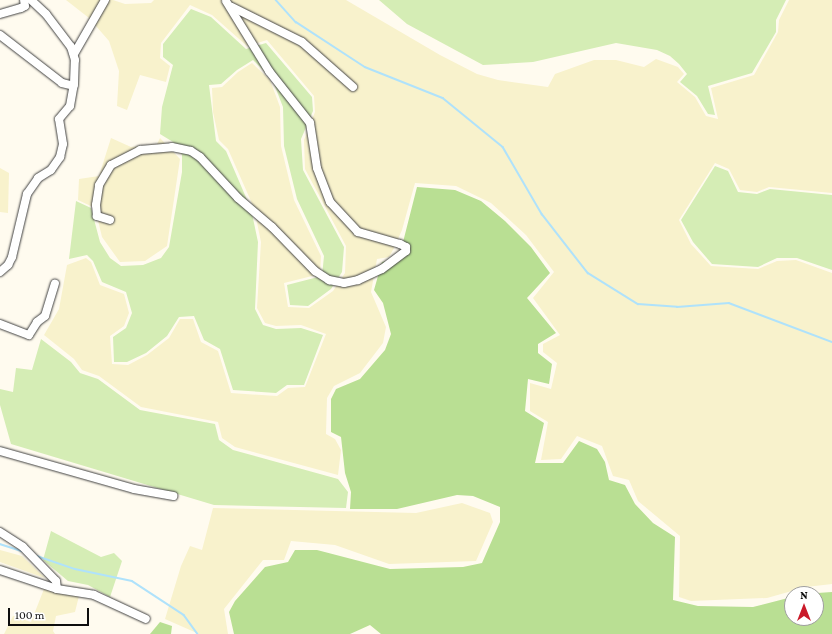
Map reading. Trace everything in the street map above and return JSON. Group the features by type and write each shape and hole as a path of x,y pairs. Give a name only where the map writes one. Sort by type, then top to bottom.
{"street":[{"path":"0,14 21,8 24,6 24,0"},
{"path":"31,0 57,29 74,54"},
{"path":"0,272 8,265 12,256 27,194 38,178 51,170 60,157 63,144 60,119 70,106 74,86 74,54 105,0"},
{"path":"226,1 236,11 282,30 302,42 353,86"},
{"path":"110,220 97,216 96,205 99,185 112,165 140,150 172,148 191,151 200,157 238,198 272,227 315,272 328,280 344,283 358,280 382,269 406,251 400,244 358,232 330,202 317,168 310,123 269,72 226,1"},
{"path":"0,35 55,78 74,86"},
{"path":"0,324 29,335 37,322 45,316 55,283"},
{"path":"0,450 134,490 173,496"},
{"path":"0,532 23,547 56,581 57,589"},
{"path":"0,570 57,589 94,595 146,619"}],"shaded area":[{"path":"66,0 113,0 125,4 151,3 154,0 346,0 440,55 477,74 498,80 548,87 555,74 594,60 616,60 644,67 656,59 678,67 684,74 677,82 695,97 706,116 718,119 711,88 754,75 778,32 779,20 789,0 832,0 832,193 769,187 757,192 740,190 729,169 715,163 679,220 691,244 711,266 758,269 777,261 796,260 832,273 832,584 815,586 784,586 784,593 767,598 691,601 679,597 680,536 638,501 629,480 613,476 602,446 577,436 561,459 541,460 548,422 530,411 530,383 551,389 557,363 543,352 543,344 560,335 533,298 554,272 526,235 491,203 456,186 415,183 402,230 394,248 389,257 377,259 371,292 386,327 383,343 360,373 334,386 327,398 326,434 335,439 341,450 338,475 235,447 222,438 218,422 141,407 99,376 82,370 74,359 44,335 59,309 67,265 86,258 91,262 100,285 124,294 129,313 124,326 110,336 112,364 128,365 147,355 169,338 180,319 193,319 201,342 218,351 231,393 277,396 288,388 305,387 326,334 301,325 276,326 265,323 257,308 261,242 254,208 228,149 219,140 213,112 212,88 222,87 238,72 252,63 270,80 280,107 281,146 294,200 321,256 320,274 284,283 288,307 309,308 333,291 345,273 346,246 305,169 304,140 315,112 314,96 267,40 247,46 212,15 190,5 161,43 160,58 170,66 166,82 140,75 127,110 117,106 119,71 109,41 89,18"},
{"path":"111,138 131,147 157,144 160,138 180,159 167,246 145,261 120,262 102,237 95,208 78,200 79,179 99,176"},
{"path":"0,168 9,173 8,213 0,212"},
{"path":"462,503 490,513 493,522 476,561 389,564 335,545 291,541 284,560 263,560 224,609 228,634 199,634 165,619 181,566 190,546 202,550 213,508 416,513"},
{"path":"0,550 22,556 45,578 0,562"},
{"path":"44,589 79,596 75,612 56,616 53,631 55,634 4,634 13,616 31,622"}],"green space":[{"path":"379,0 786,0 776,20 776,32 752,73 708,86 715,115 708,114 697,96 680,82 687,74 679,64 670,56 657,50 616,43 533,62 483,65 407,24"},
{"path":"191,9 211,17 246,49 266,43 312,97 313,111 301,139 303,170 344,247 342,272 331,289 308,306 290,305 287,285 322,276 324,256 297,199 284,146 283,107 272,79 253,60 237,70 221,84 209,85 216,141 226,151 251,209 258,242 255,309 263,325 276,329 301,328 323,335 304,385 287,385 276,393 233,390 220,349 204,340 194,316 179,317 167,336 146,353 127,362 114,362 113,337 126,328 132,313 126,292 102,282 93,261 87,255 69,259 76,201 91,208 100,242 110,258 121,266 143,265 161,258 169,247 182,172 182,155 173,142 160,134 162,107 173,65 163,57 163,44"},
{"path":"715,166 728,171 738,192 757,194 770,189 832,195 832,270 797,258 777,258 758,267 712,264 693,242 681,220"},
{"path":"417,187 455,190 481,201 505,221 531,247 550,273 527,298 556,333 538,344 538,353 552,364 549,384 528,379 525,411 544,423 535,463 563,463 579,441 597,449 605,462 609,480 625,485 635,504 653,523 675,537 673,600 698,606 753,607 784,599 784,626 824,626 824,593 832,592 832,634 381,634 370,625 350,634 234,634 229,612 235,601 265,567 288,562 295,550 317,550 390,569 463,567 482,563 500,522 500,507 473,496 457,495 397,509 350,509 351,492 345,473 341,437 331,432 331,399 336,389 360,379 385,350 391,334 383,303 374,290 382,262 392,260 401,250"},
{"path":"41,339 71,362 80,373 98,379 140,410 215,424 219,440 233,450 338,479 348,492 346,508 214,505 11,444 0,405 0,389 13,392 16,368 32,370"},
{"path":"51,531 101,557 114,553 122,561 110,597 88,585 68,581 43,560"},
{"path":"160,622 172,626 171,634 150,634"}],"waterway":[{"path":"276,0 296,22 365,67 443,98 503,147 542,214 588,273 638,304 677,307 729,303 832,342"},
{"path":"0,544 22,551"},
{"path":"37,556 75,569 132,581 184,615 198,634"}]}
